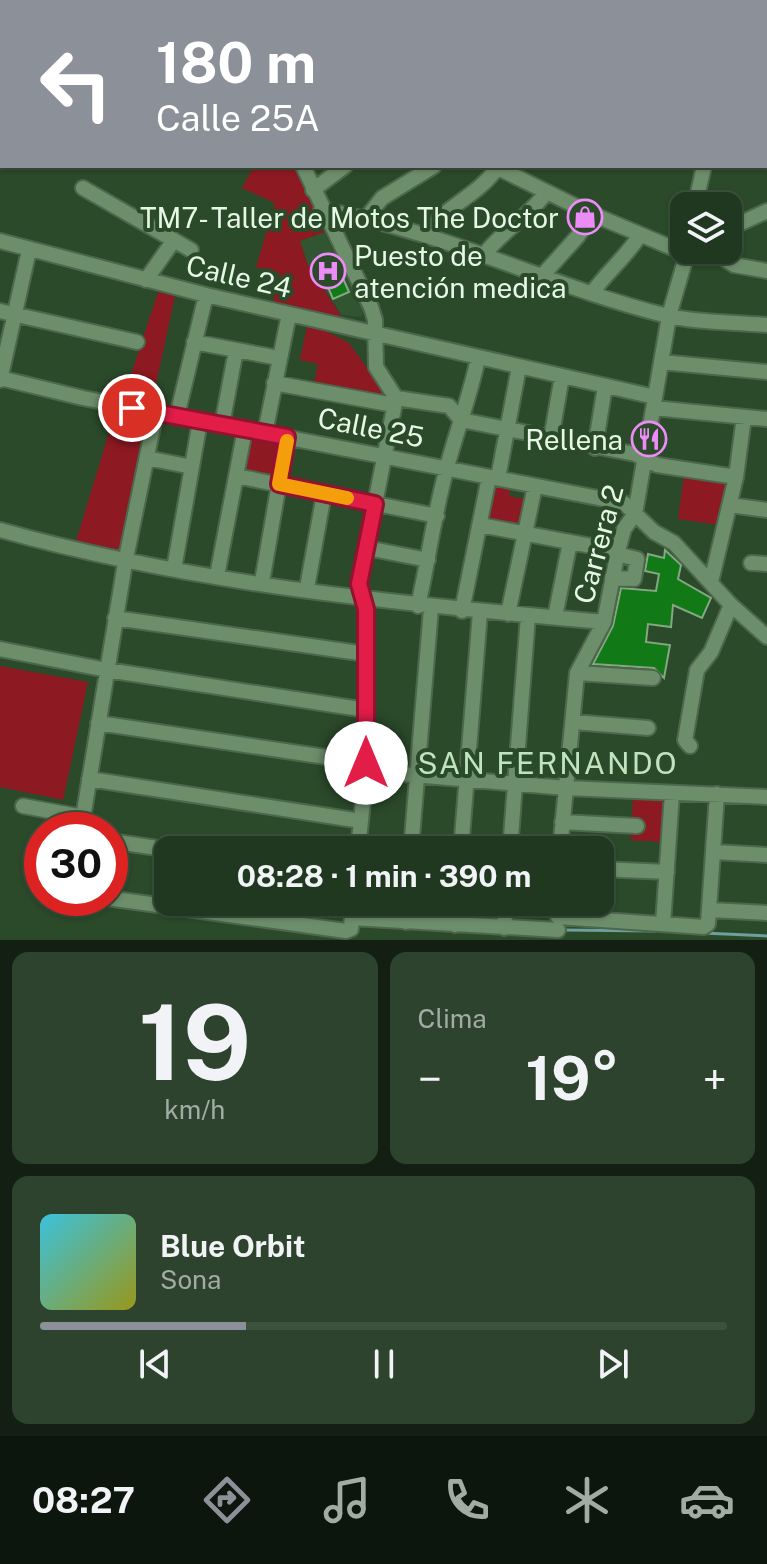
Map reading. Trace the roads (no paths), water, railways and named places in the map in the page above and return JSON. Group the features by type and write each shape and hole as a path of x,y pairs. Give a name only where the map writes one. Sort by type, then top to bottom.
{"street":[{"path":"304,168 321,210 371,307 376,367 395,402 359,584 366,609 366,767 359,836"},
{"path":"313,190 342,168"},
{"path":"367,217 382,198 431,168"},
{"path":"426,235 438,216 474,194 494,168"},
{"path":"497,168 670,247"},
{"path":"698,192 704,168"},
{"path":"83,188 191,250"},
{"path":"484,255 495,240 524,219 546,193"},
{"path":"321,210 367,217 669,316 767,325"},
{"path":"742,223 767,211"},
{"path":"542,276 578,236 592,214"},
{"path":"592,293 606,273 625,257 640,235"},
{"path":"146,280 174,240"},
{"name":"Calle 24","path":"0,241 206,295 605,386 655,402 767,419"},
{"path":"0,379 7,313 29,250"},
{"name":"Carrera 2","path":"561,836 577,673 604,622 617,552 624,529 635,514 669,316 683,264"},
{"path":"733,264 767,271"},
{"path":"177,416 206,295"},
{"path":"7,313 137,342"},
{"path":"265,433 289,314"},
{"path":"194,342 279,358"},
{"path":"222,425 236,350"},
{"path":"412,836 428,560 446,468 469,405 478,358"},
{"path":"661,362 767,372"},
{"path":"462,611 480,525 507,430 519,367"},
{"path":"551,439 562,376"},
{"name":"Calle 25","path":"0,379 624,503 654,532 674,543 731,605 767,637"},
{"path":"274,383 395,402 449,406 461,420 635,454 646,461 736,477"},
{"path":"595,448 605,386"},
{"path":"84,812 115,618 156,412"},
{"path":"711,582 736,477 744,417"},
{"path":"174,569 200,421"},
{"path":"217,576 245,429"},
{"path":"262,582 287,437"},
{"path":"147,458 192,467"},
{"path":"236,476 437,516"},
{"path":"508,614 535,486"},
{"path":"307,588 324,494"},
{"path":"730,505 767,510"},
{"path":"480,525 617,552 637,559 634,579 612,578"},
{"path":"0,530 125,563 424,607 604,622"},
{"path":"555,617 570,542"},
{"path":"367,548 428,560"},
{"path":"751,563 767,564"},
{"path":"690,746 685,740 697,670 711,652 731,605"},
{"path":"462,836 480,612"},
{"path":"511,836 528,616"},
{"path":"115,618 366,654"},
{"path":"0,649 107,670 366,710"},
{"path":"577,673 653,678"},
{"path":"573,722 648,728"},
{"path":"98,723 417,776 566,788 767,797"},
{"path":"89,779 361,821"},
{"path":"663,924 672,793"},
{"path":"128,900 349,924 406,922 504,928 560,922 704,927 709,917 717,794"},
{"path":"23,806 43,812"},
{"path":"562,822 637,826"},
{"path":"128,844 154,847"},
{"path":"714,852 767,855"},
{"path":"614,870 667,872"},
{"path":"709,917 767,913"},
{"path":"349,924 350,916"},
{"path":"406,916 406,922"},
{"path":"455,925 456,916"},
{"path":"504,928 505,916"}],"waterway":[{"path":"563,930 655,931"},
{"path":"703,933 767,936"}],"place":[{"name":"TM7- Taller de Motos The Doctor","path":"585,217"},
{"name":"Puesto de atención medica","path":"328,271"},
{"name":"Rellena","path":"649,439"}],"district":[{"name":"SAN FERNANDO","path":"548,763"}]}
